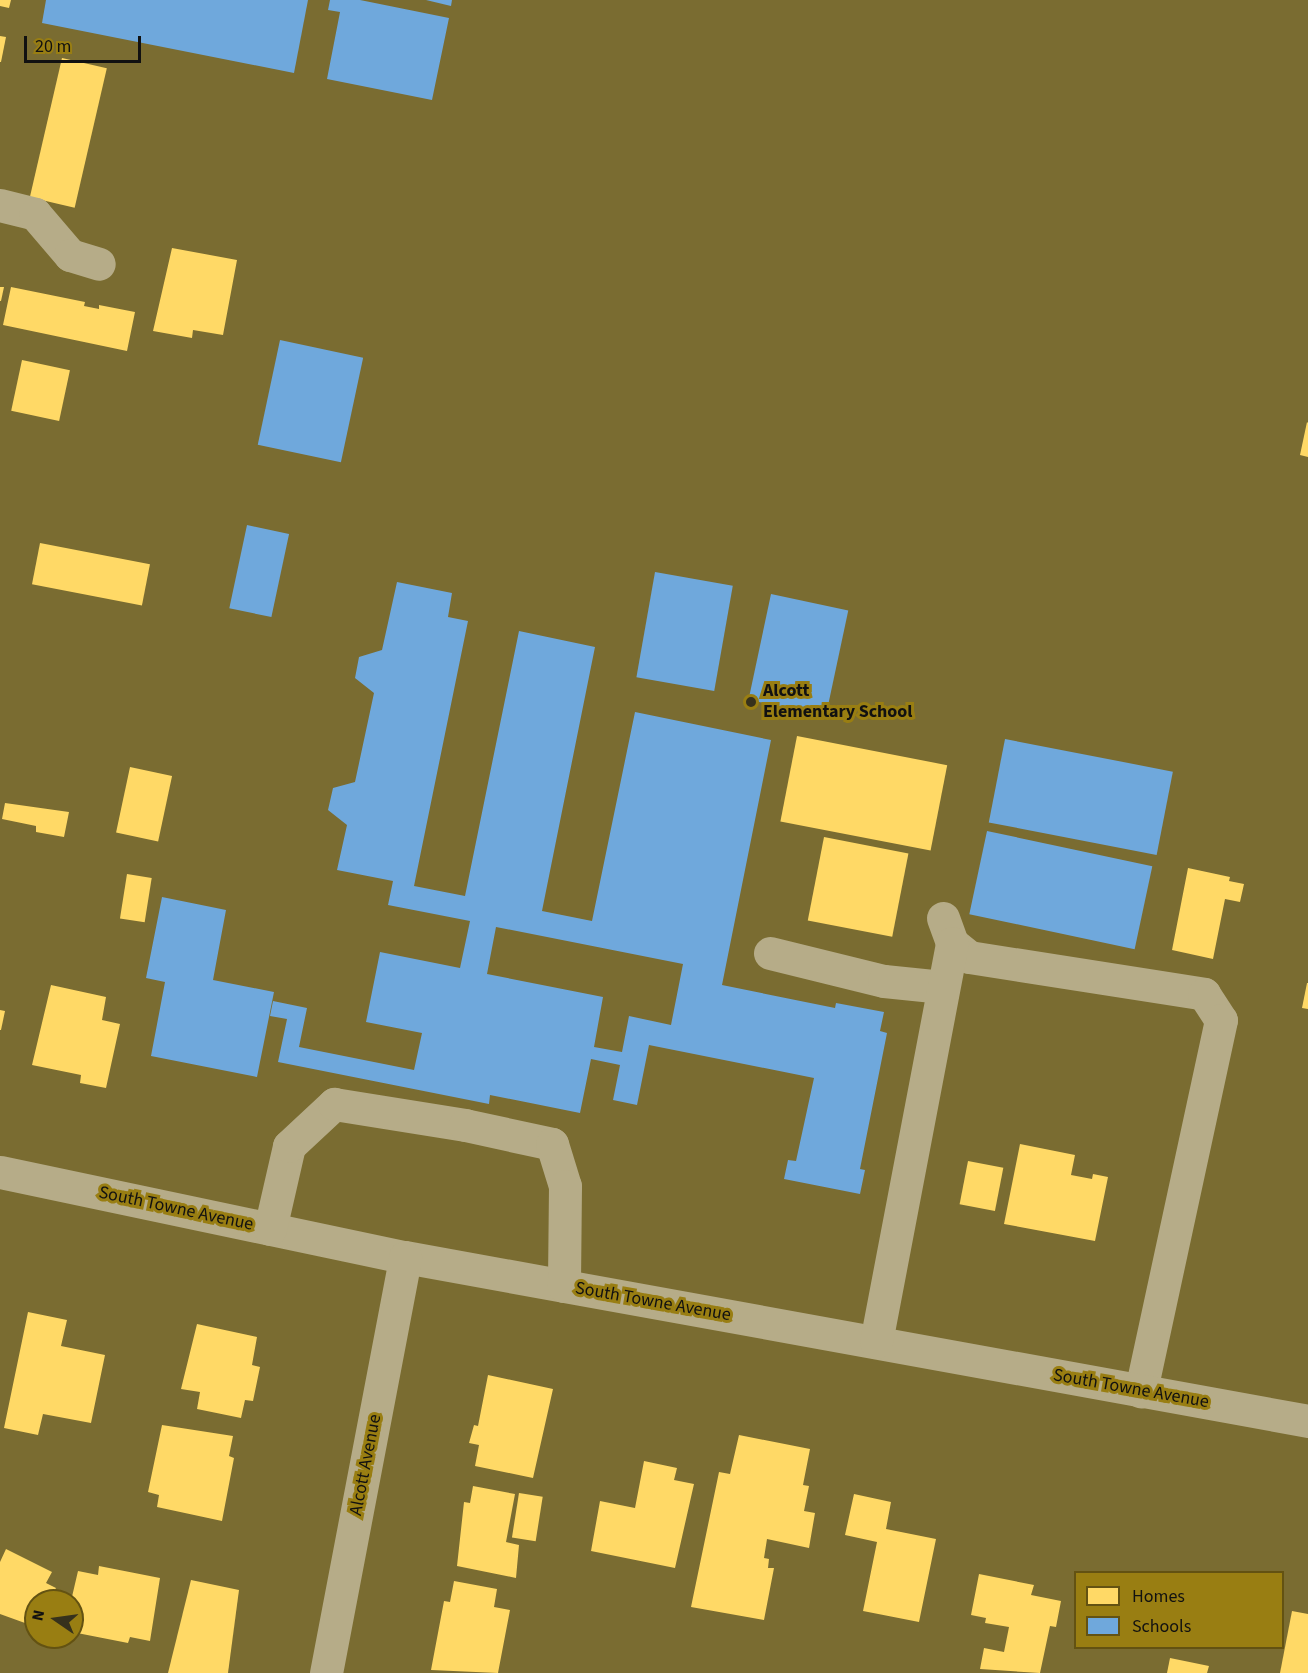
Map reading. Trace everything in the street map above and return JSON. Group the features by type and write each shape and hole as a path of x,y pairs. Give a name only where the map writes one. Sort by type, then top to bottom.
{"street":[{"path":"0,205 35,214 70,255 99,264"},
{"path":"876,1342 943,987 947,930 969,957 1204,994 1221,1020 1141,1391"},
{"path":"770,953 884,981 943,987"},
{"path":"270,1229 289,1146 334,1104 465,1125 552,1144 565,1186 564,1286"},
{"name":"South Towne Avenue","path":"0,1172 405,1257 1308,1421"},
{"name":"Alcott Avenue","path":"326,1673 405,1257"}],"building: Homes":[{"path":"0,0 11,0 9,8 0,6"},
{"path":"0,36 6,37 1,62 0,62"},
{"path":"62,58 107,68 75,208 30,197"},
{"path":"172,248 237,260 223,335 193,330 192,338 153,331"},
{"path":"0,287 4,287 1,301 0,301"},
{"path":"11,287 85,302 84,306 99,309 99,305 135,312 127,351 3,325"},
{"path":"22,360 70,370 59,421 11,411"},
{"path":"1308,423 1308,457 1300,455"},
{"path":"40,543 150,564 142,606 32,584"},
{"path":"797,736 947,765 931,851 780,821"},
{"path":"130,767 172,776 158,841 116,833"},
{"path":"5,803 69,812 64,837 36,832 36,826 2,819"},
{"path":"824,837 908,853 892,937 808,920"},
{"path":"1188,868 1230,877 1229,881 1244,884 1240,902 1225,899 1213,959 1172,950"},
{"path":"127,874 152,878 145,922 120,918"},
{"path":"1308,983 1308,1009 1302,1008"},
{"path":"51,985 106,997 102,1020 120,1024 106,1088 80,1083 81,1075 32,1065"},
{"path":"0,1010 5,1011 1,1030 0,1030"},
{"path":"1020,1144 1075,1155 1071,1175 1092,1179 1093,1174 1108,1177 1095,1241 1004,1224"},
{"path":"968,1161 1003,1168 995,1211 960,1204"},
{"path":"28,1312 67,1320 61,1346 105,1355 91,1423 43,1414 38,1435 4,1428"},
{"path":"197,1324 257,1337 252,1365 260,1367 253,1401 245,1400 241,1418 197,1409 200,1392 181,1389"},
{"path":"488,1375 553,1389 533,1478 475,1466 479,1445 469,1443 474,1425 478,1426"},
{"path":"162,1425 233,1436 229,1456 234,1458 222,1521 157,1507 159,1495 148,1492"},
{"path":"739,1435 810,1449 803,1485 809,1486 804,1511 815,1513 809,1548 767,1539 764,1558 769,1559 768,1568 774,1568 764,1620 691,1607 719,1472 730,1474"},
{"path":"644,1461 677,1468 674,1480 694,1484 675,1568 591,1551 600,1501 635,1508"},
{"path":"473,1486 515,1494 506,1542 519,1545 516,1578 457,1566 464,1502 470,1503"},
{"path":"519,1493 543,1497 536,1541 512,1537"},
{"path":"854,1494 891,1502 886,1529 936,1539 919,1622 863,1611 877,1542 845,1535"},
{"path":"6,1549 52,1572 46,1583 55,1589 24,1589 24,1623 0,1614 0,1562"},
{"path":"99,1566 160,1578 150,1641 130,1637 128,1643 84,1634 84,1589 74,1589 78,1571 98,1575"},
{"path":"979,1574 1034,1585 1031,1595 1061,1601 1056,1627 1050,1626 1040,1673 980,1669 984,1648 1004,1652 1009,1627 985,1623 986,1618 971,1615"},
{"path":"191,1580 239,1590 228,1673 168,1673"},
{"path":"454,1581 497,1589 494,1607 510,1610 498,1673 431,1670 444,1601 450,1602"},
{"path":"1292,1611 1308,1614 1308,1673 1280,1673"},
{"path":"1170,1658 1209,1666 1207,1673 1167,1673"}],"building: Schools":[{"path":"46,0 308,0 294,73 42,23"},
{"path":"330,0 360,0 449,18 432,100 327,79 340,12 328,10"},
{"path":"426,0 452,0 451,6"},
{"path":"280,340 363,358 341,462 258,445"},
{"path":"247,525 289,534 271,617 229,608"},
{"path":"655,572 733,586 714,691 636,677"},
{"path":"397,582 452,593 448,617 468,621 414,886 465,896 519,631 595,647 542,911 592,921 635,712 771,740 722,985 835,1008 836,1003 884,1012 880,1031 887,1033 860,1169 865,1170 860,1194 784,1179 788,1160 796,1161 814,1078 649,1045 637,1105 613,1100 620,1065 591,1059 580,1113 490,1095 489,1104 278,1062 287,1019 270,1016 273,1001 307,1008 299,1047 414,1070 422,1033 366,1022 380,952 460,968 470,921 388,905 393,881 337,870 347,825 328,810 333,788 355,782 374,693 355,678 359,657 382,650","holes":["496,927 683,964 671,1025 629,1016 622,1052 594,1047 603,997 487,974"]},
{"path":"771,594 848,610 826,716 749,700"},
{"path":"1005,739 1173,772 1157,855 989,822"},
{"path":"987,831 1152,866 1135,949 969,914"},
{"path":"162,897 226,910 213,980 274,992 257,1077 151,1056 165,982 146,978"}],"place":[{"name":"Alcott Elementary School","path":"751,702"}]}
